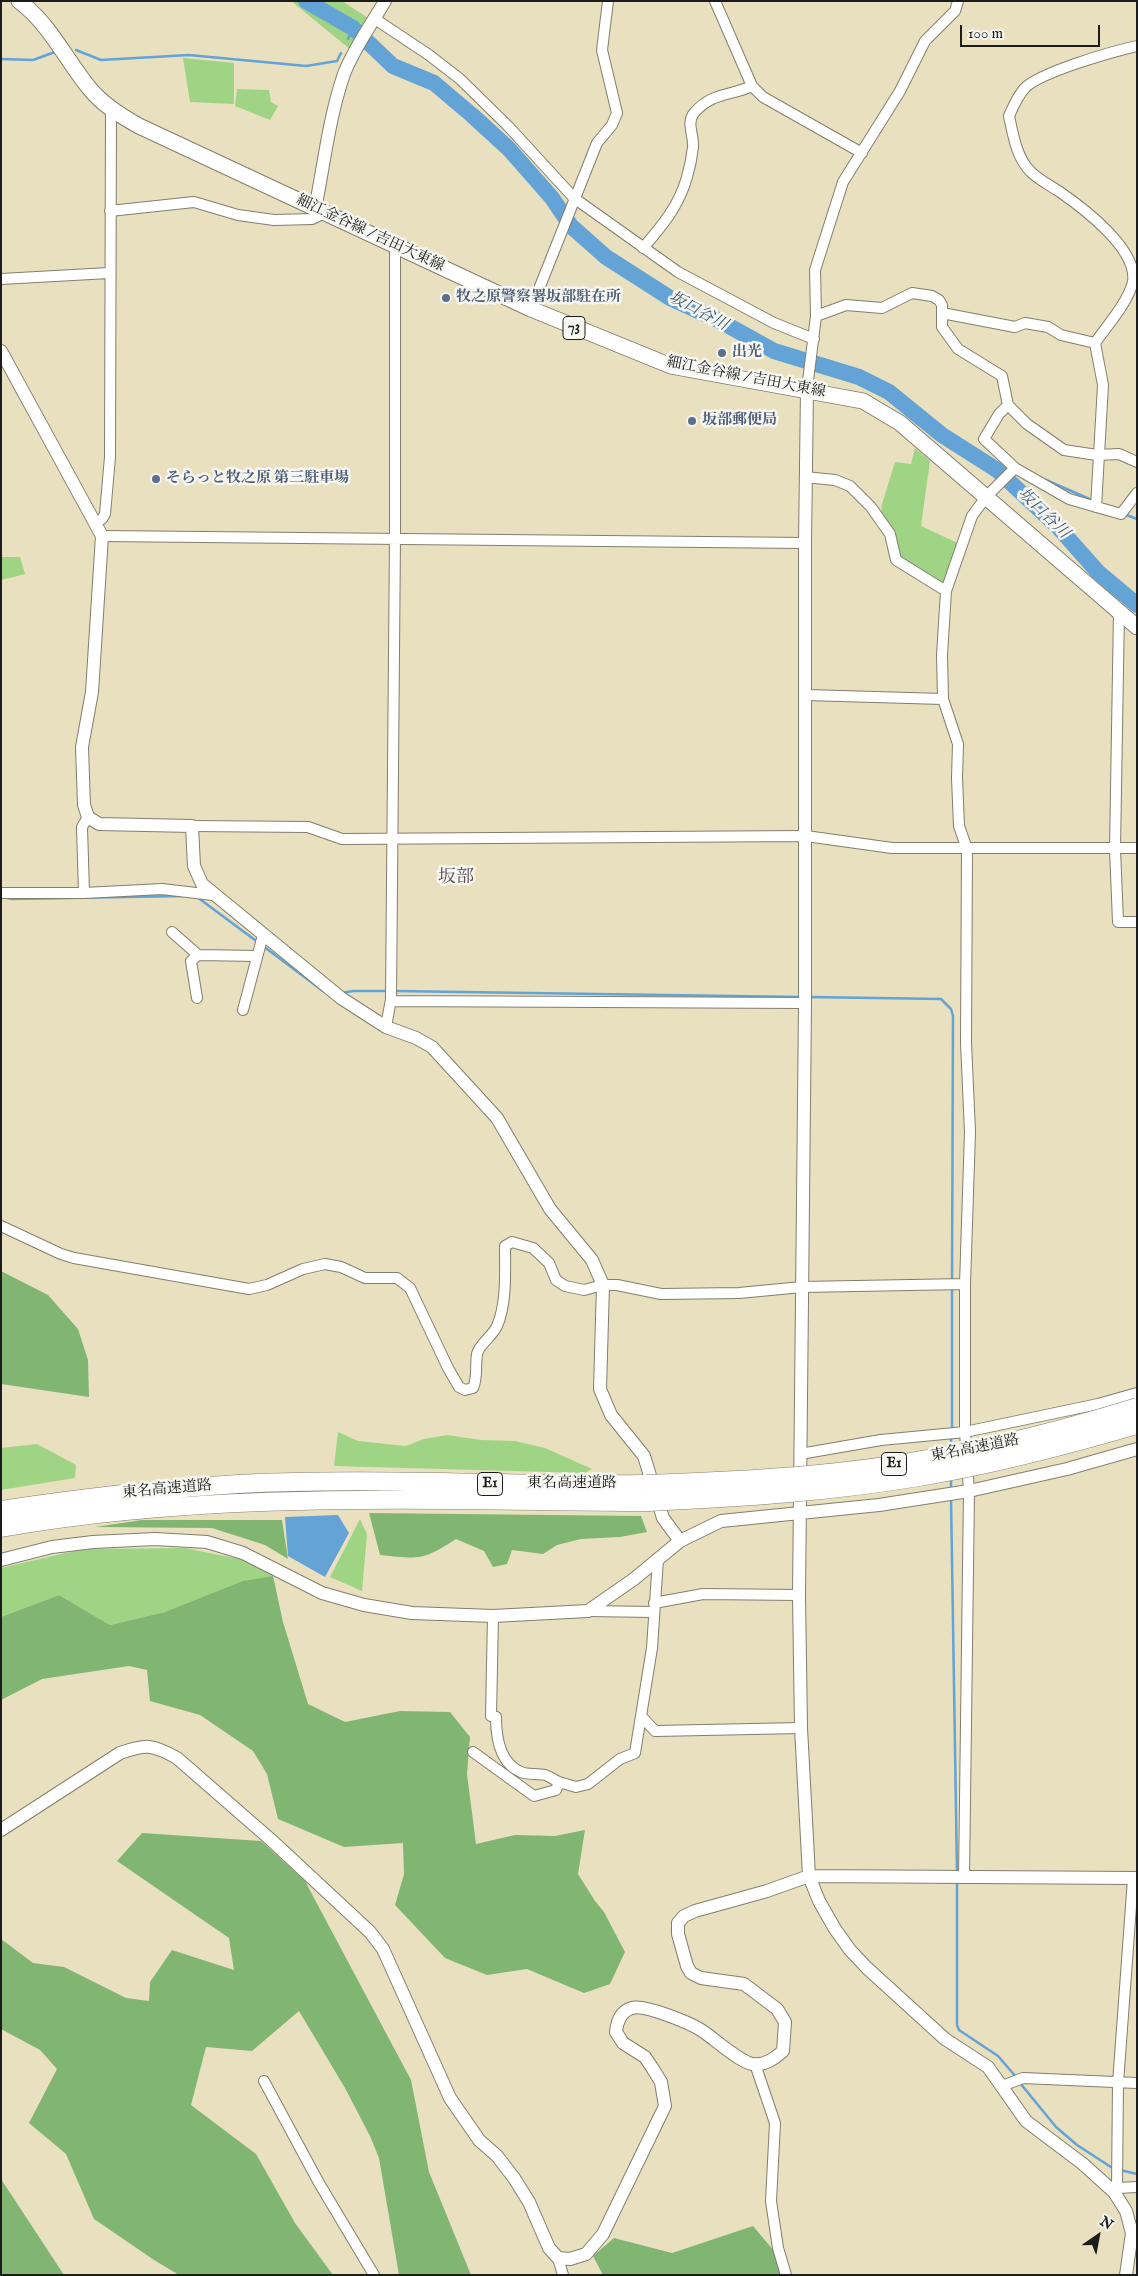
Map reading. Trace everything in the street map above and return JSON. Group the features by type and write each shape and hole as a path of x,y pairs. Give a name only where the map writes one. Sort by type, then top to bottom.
{"highway":[{"name":"東名高速道路","path":"1,1510 120,1494 238,1493 356,1500 647,1493 840,1472 907,1462 1054,1432 1137,1407"},
{"name":"東名高速道路","path":"1,1528 238,1493 334,1482 647,1493 784,1494 901,1480 1031,1455 1137,1425"}],"main road":[{"name":"細江金谷線 / 吉田大東線","path":"27,4 44,24 91,91 111,110 139,126 530,309 671,366 864,401 900,423 989,495 1137,627"}],"street":[{"path":"110,211 194,202 238,215 274,220 312,219 320,211 336,101 344,75 385,1"},
{"path":"530,309 597,143 612,125 617,114 602,50 608,1"},
{"path":"715,1 752,86 763,97 862,153"},
{"path":"958,1 954,11 925,41 900,91 843,182 814,270 816,316 807,390 805,543 805,998 799,1513 801,1728 810,1876 819,1901 850,1950 927,2024 945,2039 988,2067 1005,2084 1026,2121 1115,2190 1126,2211 1132,2233 1126,2275"},
{"path":"374,21 429,54 460,79 508,126 574,198 643,248 688,278 774,323 814,339"},
{"path":"1096,503 1097,455 1103,385 1095,342 1128,296 1134,280 1135,264 1116,238 1093,216 1031,172 1019,154 1009,116 1024,88 1038,78 1107,53 1137,46"},
{"path":"643,248 671,215 681,196 688,176 694,145 690,124 694,114 716,96 744,90 752,86"},
{"path":"95,523 102,519 105,514 110,457 109,273 111,110"},
{"path":"386,1027 391,1000 395,537 395,246"},
{"path":"1,279 109,273"},
{"path":"816,316 846,305 882,308 912,293 932,296 939,300 942,305 942,326 958,349 1002,376 1008,405 1027,424 1064,450 1097,455 1119,454 1137,462"},
{"path":"942,313 1015,328 1025,323 1048,327 1061,335 1095,342"},
{"path":"1,351 102,536 92,692 82,748 84,805 88,817 99,824 308,827 342,839 806,836 892,848 1137,848"},
{"path":"1008,405 999,414 984,439 1015,468 1069,498 1124,511 1137,494"},
{"path":"960,1878 957,1493 962,1433 962,1284 970,1132 966,1043 967,849 959,826 956,778 958,744 943,699 942,655 946,591 972,516 1015,468"},
{"path":"806,477 835,480 850,486 871,508 890,534 896,560 946,591"},
{"path":"102,536 395,537 805,543"},
{"path":"1119,611 1115,849 1118,922 1137,922"},
{"path":"806,695 943,699"},
{"path":"84,893 82,827 88,817"},
{"path":"192,826 194,866 202,884 213,895 340,998 386,1027 416,1038 432,1047 497,1118 550,1209 592,1260 603,1285 600,1389 611,1415 644,1456 663,1518 680,1541"},
{"path":"1,893 84,893 162,889 213,895"},
{"path":"172,932 198,954 258,953"},
{"path":"243,1010 263,936"},
{"path":"197,998 191,961 198,954"},
{"path":"391,1000 805,998"},
{"path":"1,1226 74,1258 248,1289 325,1264 341,1267 365,1278 397,1278 410,1288 448,1368 459,1387 465,1390 473,1388 477,1379 477,1352 495,1332 500,1318 505,1280 505,1246 512,1242 533,1248 548,1263 556,1280 565,1286 584,1290 603,1285 617,1285 661,1294 739,1293 802,1287 962,1284"},
{"path":"800,1454 881,1440 962,1433 1098,1404 1137,1393"},
{"path":"588,1611 680,1541 721,1521 879,1505 957,1493 1067,1469 1137,1449"},
{"path":"1,1560 52,1547 93,1542 155,1539 207,1542 243,1552 322,1593 364,1605 412,1612 493,1616 654,1607 703,1594 799,1595"},
{"path":"493,1616 490,1716 496,1717 496,1738 501,1752 510,1764 521,1772 546,1775 559,1782 576,1787 588,1784 620,1759 635,1752 652,1648 658,1559"},
{"path":"642,1717 655,1731 801,1728"},
{"path":"1,1830 120,1753 140,1746 159,1748 177,1758 357,1918 375,1937 400,1983 423,2041 450,2098 479,2140 497,2156 514,2178 528,2202 549,2248 558,2258 563,2275"},
{"path":"473,1752 534,1796 556,1790 559,1782"},
{"path":"558,2258 570,2259 586,2254 603,2234 665,2106 661,2082 653,2069 645,2057 623,2042 616,2032 617,2021 625,2012 632,2008 642,2008 699,2029 738,2056 755,2064 770,2061 783,2051 785,2022 777,2009 744,1984 701,1978 691,1973 687,1966 678,1934 678,1923 684,1916 695,1911 767,1891 810,1876 1135,1878 1118,2083 1117,2176 1115,2190"},
{"path":"755,2064 775,2123 771,2202 778,2248 786,2275"},
{"path":"1005,2084 1020,2079 1137,2083"},
{"path":"264,2081 319,2183 374,2275"},
{"path":"1115,2190 1137,2187"}],"green space":[{"path":"291,1 342,1 368,18 351,50"},
{"path":"183,58 234,63 234,104 190,102"},
{"path":"237,89 269,90 271,102 278,106 270,120 235,106"},
{"path":"915,448 930,461 921,526 962,545 945,588 896,560 880,521 882,504 895,462 911,464"},
{"path":"1,557 20,557 25,574 1,580"},
{"path":"1,1271 48,1295 78,1329 88,1360 89,1397 1,1384"},
{"path":"338,1432 358,1441 406,1446 424,1439 447,1435 481,1440 515,1441 545,1448 592,1469 585,1473 334,1466"},
{"path":"37,1444 76,1465 75,1478 1,1490 1,1448"},
{"path":"369,1513 641,1516 647,1532 620,1537 581,1539 557,1545 543,1554 512,1550 507,1564 493,1567 484,1551 456,1539 420,1557 380,1555"},
{"path":"360,1519 367,1534 362,1591 330,1577"},
{"path":"142,1520 282,1520 288,1559 265,1545 212,1528 95,1527"},
{"path":"185,1548 244,1560 273,1576 165,1612 110,1625 59,1595 1,1617 1,1568 83,1549"},
{"path":"273,1576 283,1622 308,1704 345,1722 400,1711 450,1712 470,1737 467,1774 476,1844 515,1835 555,1836 585,1830 578,1874 604,1912 625,1952 610,1984 584,1993 527,1969 487,1975 445,1958 395,1905 404,1874 403,1843 344,1847 278,1819 267,1774 253,1751 200,1715 150,1701 147,1670 129,1666 42,1679 1,1700 1,1617 59,1595 110,1625 165,1612 243,1581"},
{"path":"142,1833 261,1841 305,1881 411,2080 429,2172 471,2275 399,2275 379,2158 370,2136 345,2088 299,2011 252,2051 206,2047 191,2105 256,2154 295,2223 333,2275 179,2275 94,2219 66,2154 29,2123 57,2069 40,2050 1,2029 1,1939 33,1963 64,1967 126,1998 149,2001 150,1982 172,1950 234,1970 229,1938 117,1861"},
{"path":"1,2179 64,2275 1,2275"},
{"path":"753,2226 775,2252 782,2275 603,2275 593,2256 614,2238 672,2253"}],"water":[{"path":"338,1515 349,1533 325,1577 288,1556 285,1517"}],"waterway":[{"name":"坂口谷川","path":"306,1 353,28 393,66 434,83 473,116 509,149 552,198 571,226 606,257 670,298 720,321 774,351 859,377 889,392 942,435 997,470 1058,527 1098,572 1137,605"},
{"path":"348,39 353,28"},
{"path":"76,50 101,60 189,55 306,66 337,61 341,53"},
{"path":"1,59 33,60 55,52"},
{"name":"坂口谷川","path":"997,470 1001,465"},
{"path":"1046,480 1094,501"},
{"path":"1124,514 1137,519"},
{"path":"3,897 12,899 184,896"},
{"path":"197,897 259,943"},
{"path":"263,946 323,991"},
{"path":"341,993 388,991"},
{"path":"394,991 801,997"},
{"path":"809,997 941,999 951,1009 953,1016 952,1282"},
{"path":"952,1287 952,1432"},
{"path":"951,1437 951,1449"},
{"path":"951,1477 951,1489"},
{"path":"951,1497 957,1874"},
{"path":"957,1882 957,2025 959,2030 998,2056 1017,2078"},
{"path":"1020,2083 1056,2127 1077,2145 1114,2169"},
{"path":"1120,2170 1137,2174"}],"place":[{"name":"牧之原警察署坂部駐在所","path":"446,298"},
{"name":"出光","path":"722,353"},
{"name":"坂部郵便局","path":"692,421"},
{"name":"そらっと牧之原 第三駐車場","path":"156,479"}],"district":[{"name":"坂部","path":"456,878"}]}
